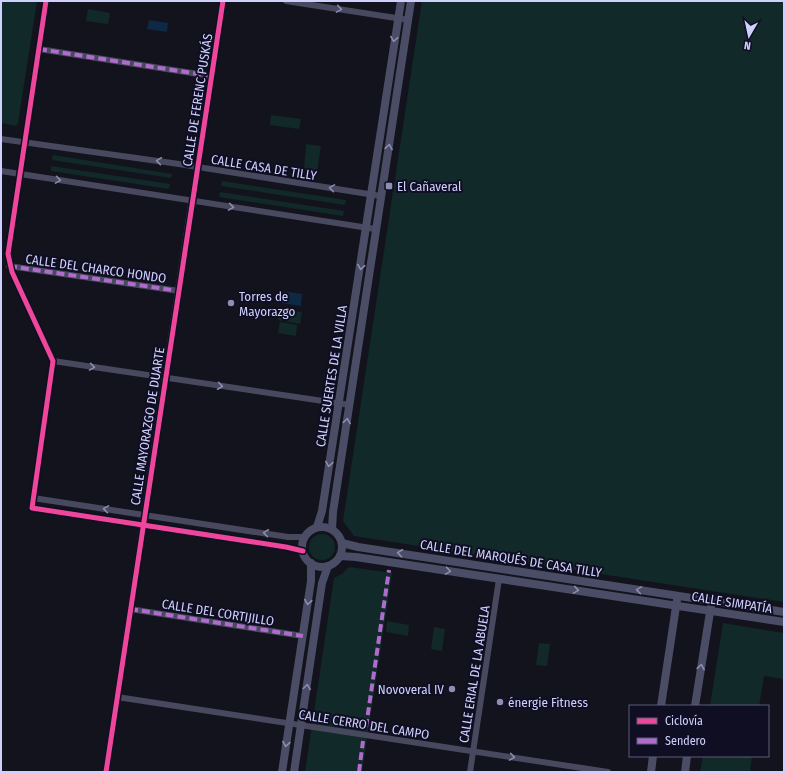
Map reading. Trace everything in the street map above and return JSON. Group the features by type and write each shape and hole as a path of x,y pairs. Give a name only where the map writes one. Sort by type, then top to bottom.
{"main road":[{"name":"CALLE SUERTES DE LA VILLA","path":"317,527 322,511 400,1"},
{"name":"CALLE SUERTES DE LA VILLA","path":"332,529 333,512 411,1"},
{"path":"317,527 332,529 338,535 342,543 340,556 335,562 328,566 316,566 311,563 303,552 305,537 310,531 317,527"},
{"name":"CALLE DEL MARQUÉS DE CASA TILLY","path":"342,543 358,547 678,596"},
{"name":"CALLE DEL MARQUÉS DE CASA TILLY","path":"340,556 356,556 676,606"},
{"path":"282,772 311,581 311,563"},
{"path":"294,772 322,583 328,566"},
{"path":"661,705 678,596"},
{"name":"CALLE SIMPATÍA","path":"678,596 784,612"},
{"path":"695,705 711,601"},
{"name":"CALLE SIMPATÍA","path":"676,606 784,622"},
{"path":"651,772 653,757"},
{"path":"685,772 688,757"}],"street":[{"path":"46,1 8,249 10,266 53,361 32,508 286,546 303,552"},
{"name":"CALLE DE FERENC PUSKÁS","path":"192,201 223,1"},
{"path":"286,1 409,20"},
{"path":"38,49 211,76"},
{"name":"CALLE CASA DE TILLY","path":"1,139 198,167 381,196"},
{"path":"1,171 376,229"},
{"name":"CALLE MAYORAZGO DE DUARTE","path":"106,772 192,201"},
{"name":"CALLE DEL CHARCO HONDO","path":"10,266 179,291"},
{"path":"53,361 350,405"},
{"path":"33,498 288,537 305,537"},
{"name":"CALLE ERIAL DE LA ABUELA","path":"470,772 499,579"},
{"name":"CALLE DEL CORTIJILLO","path":"130,609 303,636"},
{"name":"CALLE CERRO DEL CAMPO","path":"117,697 608,772"}],"green space":[{"path":"1,1 37,1 18,123 16,126 1,123"},
{"path":"422,1 784,1 784,602 354,536 343,521"},
{"path":"88,9 110,13 108,24 86,21"},
{"path":"271,115 301,119 299,129 270,125"},
{"path":"306,144 321,146 317,171 304,169"},
{"path":"53,155 172,174 171,178 52,160"},
{"path":"51,166 170,184 169,189 51,171"},
{"path":"222,181 346,200 345,205 221,186"},
{"path":"220,192 344,211 343,216 219,197"},
{"path":"279,309 302,312 300,324 278,320"},
{"path":"280,322 297,325 296,336 278,333"},
{"path":"322,534 331,538 335,547 331,556 322,560 313,556 309,547 313,538"},
{"path":"349,567 392,573 362,772 305,772 334,578 342,574"},
{"path":"387,621 409,625 408,636 386,632"},
{"path":"723,623 784,633 784,679 764,676 759,705 710,705"},
{"path":"434,627 445,629 442,651 431,649"},
{"path":"539,643 550,644 547,666 536,665"},
{"path":"703,757 752,757 750,772 700,772"}],"water":[{"path":"149,20 168,23 167,32 147,29"},
{"path":"282,291 302,294 301,306 281,303"}],"marked path":[{"path":"39,49 211,76"},
{"path":"9,266 179,291"},
{"path":"366,727 389,570"},
{"path":"130,609 303,636"},
{"path":"359,772 363,741"}],"cycle path":[{"path":"46,1 8,254 12,272 53,361 32,508 286,547 303,551"},
{"path":"106,772 223,1"}],"place":[{"name":"El Cañaveral","path":"389,186"},
{"name":"Torres de Mayorazgo","path":"231,303"},
{"name":"Novoveral IV","path":"452,689"},
{"name":"énergie Fitness","path":"500,702"}]}
